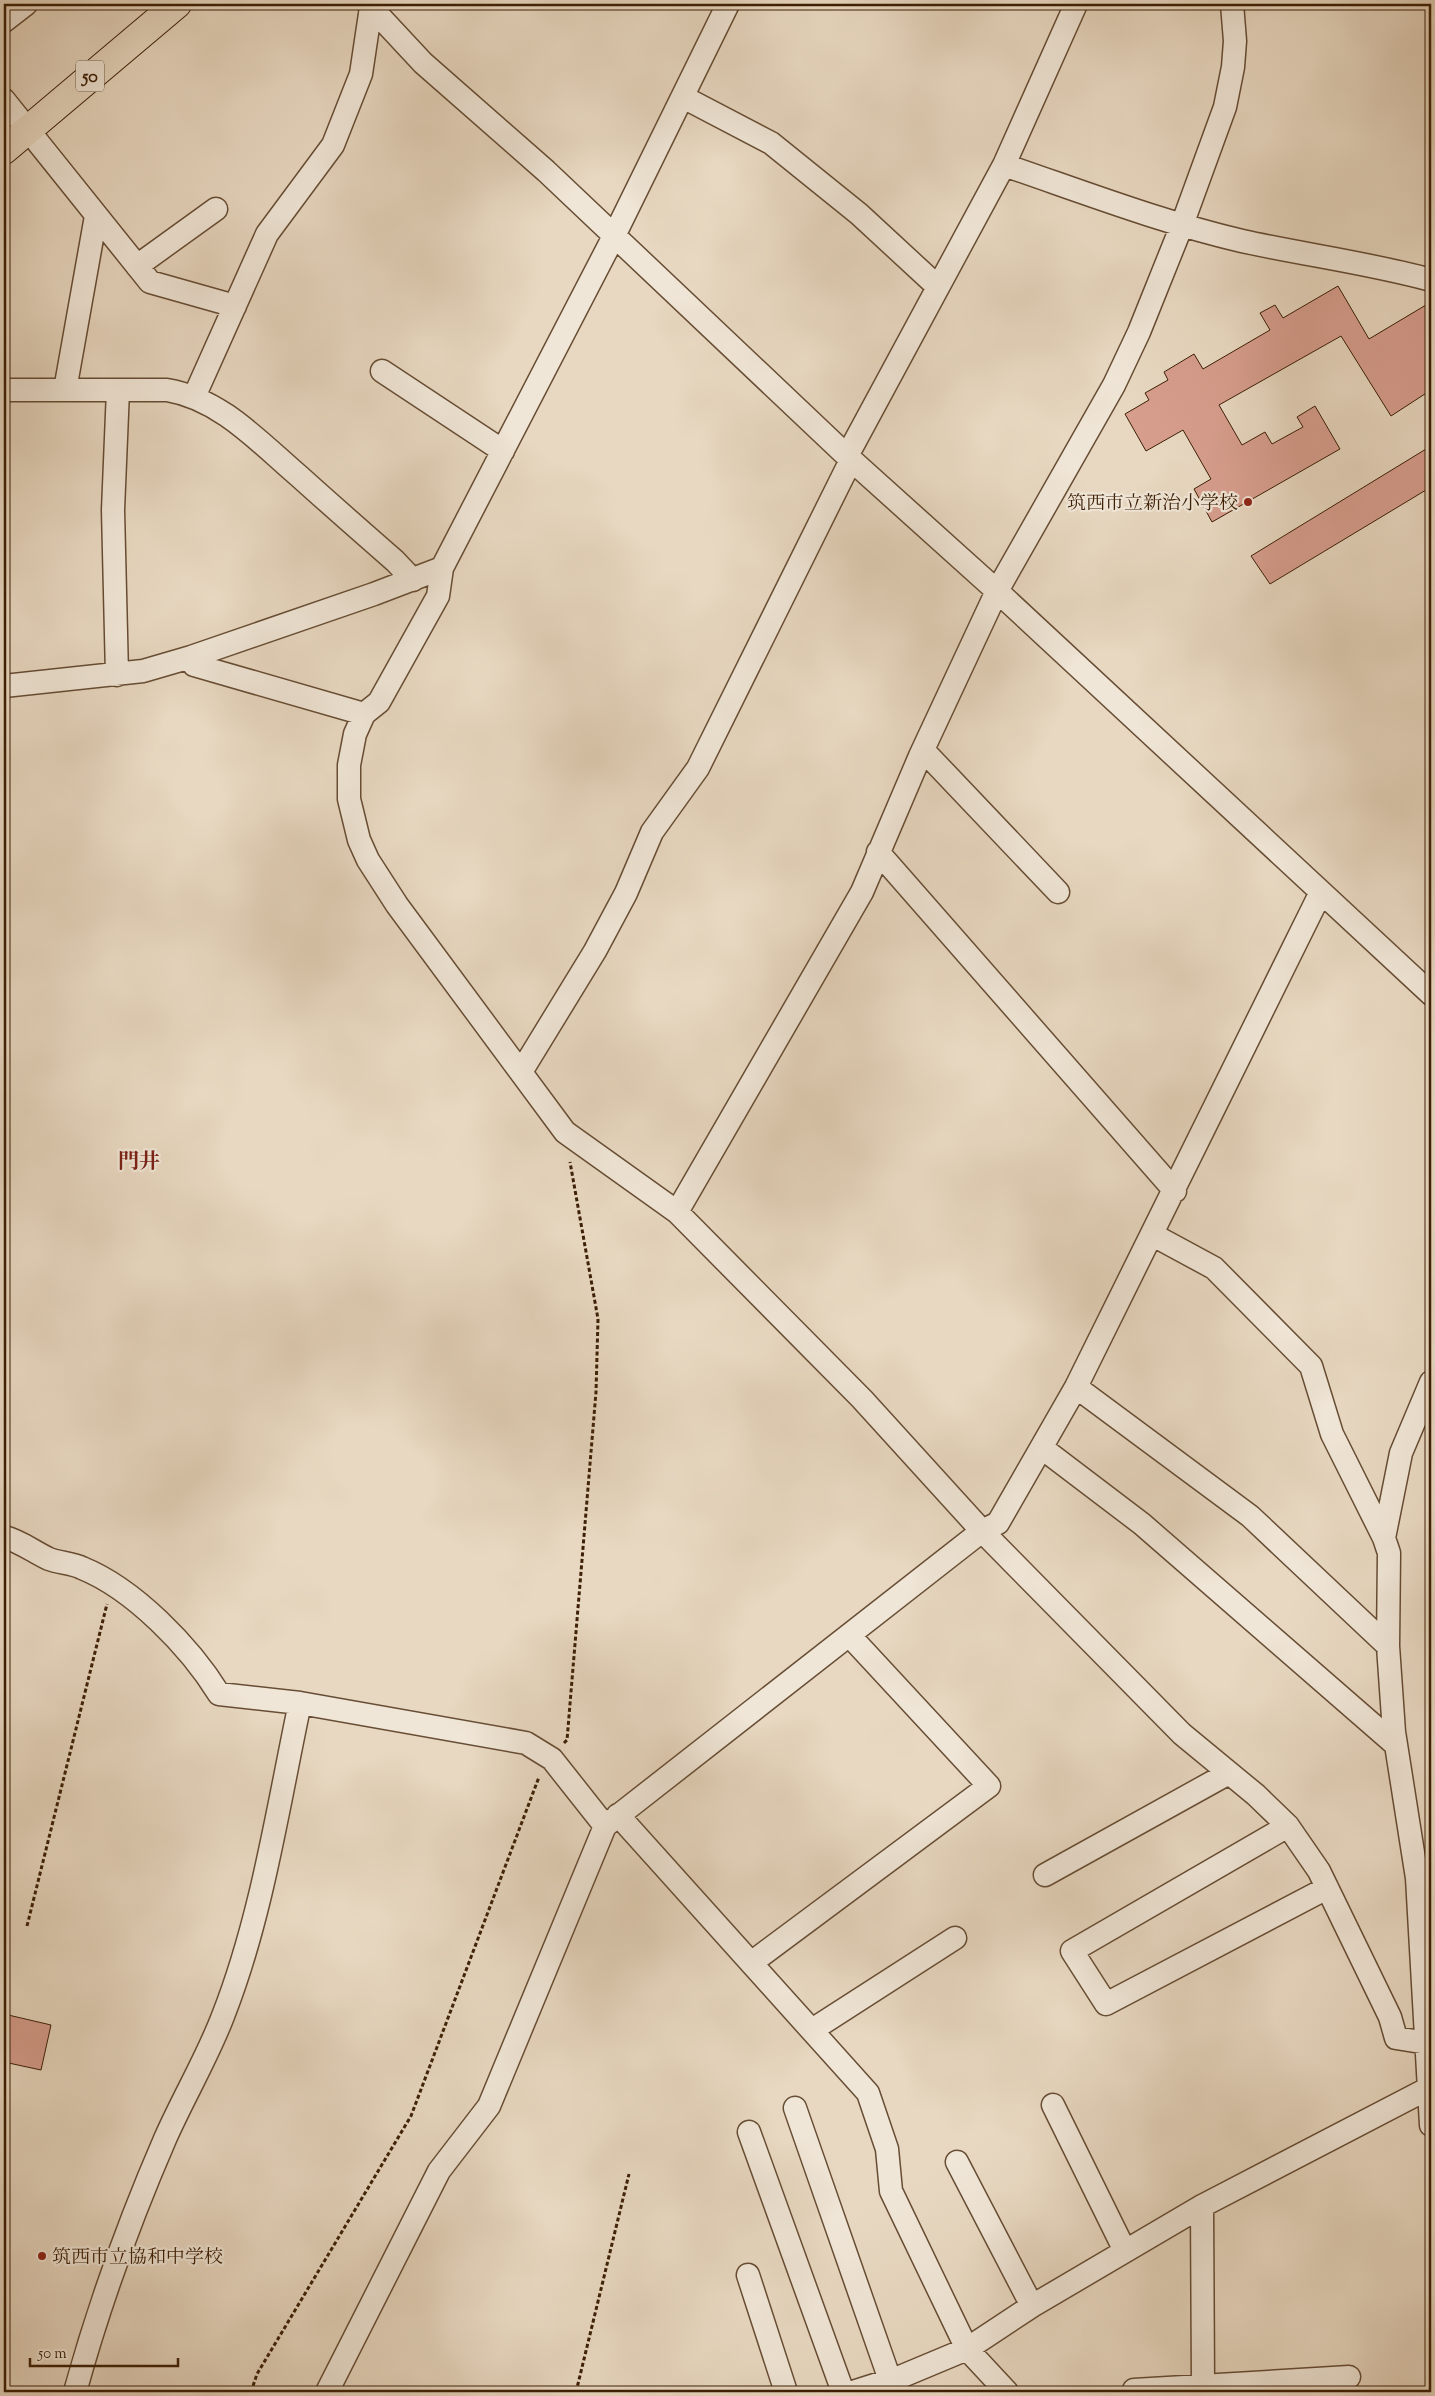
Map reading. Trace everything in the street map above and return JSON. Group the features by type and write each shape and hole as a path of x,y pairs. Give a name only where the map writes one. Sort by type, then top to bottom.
{"highway":[{"name":"50","path":"4,150 177,4"}],"street":[{"path":"4,21 26,4"},
{"path":"728,4 614,236 442,568 438,596 379,702 364,714 355,734 349,765 350,799 359,840 368,860 397,906 565,1132 676,1212 862,1399 982,1531 1182,1734 1256,1795 1288,1826 1319,1871 1390,2017 1396,2038 1427,2043"},
{"path":"521,1072 595,951 626,893 652,832 698,768 849,458 1004,165 1076,4"},
{"path":"676,1212 862,892 923,750 997,590 1114,385 1139,332 1182,225 1225,107 1233,67 1235,41 1232,4"},
{"path":"369,5 423,63 546,170 849,458 997,590 1431,994"},
{"path":"194,397 267,234 333,145 361,74 369,5"},
{"path":"683,97 771,143 859,214 938,287"},
{"path":"4,100 26,130 150,282 235,306"},
{"path":"1004,165 1182,225 1243,241 1351,261 1431,280"},
{"path":"137,266 216,209"},
{"path":"65,390 96,216"},
{"path":"382,371 503,451"},
{"path":"4,390 167,390 194,397 237,422 395,561 413,580"},
{"path":"117,675 113,510 118,390"},
{"path":"4,686 143,671 191,657 413,580 442,568"},
{"path":"191,657 194,665 364,714"},
{"path":"923,750 1058,892"},
{"path":"878,852 1175,1191"},
{"path":"327,2392 439,2171 489,2106 611,1820 982,1531 998,1523 1076,1387 1175,1191 1321,892"},
{"path":"1153,1234 1214,1268 1311,1366 1332,1434 1384,1538 1389,1553 1388,1646 1396,1744 1424,1878 1427,2043 1431,2125"},
{"path":"1384,1538 1401,1453 1431,1382"},
{"path":"1076,1387 1250,1516 1388,1646"},
{"path":"1042,1448 1142,1524 1396,1744"},
{"path":"4,1537 50,1559 82,1568 112,1584 167,1628 206,1674 219,1694 300,1703 526,1743 552,1759 751,1963 868,2093 887,2149 891,2192 967,2349 1007,2392"},
{"path":"751,1963 989,1786 849,1634"},
{"path":"75,2392 90,2338 123,2240 166,2138 223,2016 243,1955 266,1866 300,1703"},
{"path":"1045,1875 1229,1773"},
{"path":"1288,1826 1072,1951 1106,2004 1327,1888"},
{"path":"812,2030 955,1938"},
{"path":"853,2392 890,2380 967,2349 1032,2306 1202,2206 1429,2088"},
{"path":"1052,2105 1125,2251"},
{"path":"794,2108 890,2380"},
{"path":"748,2132 843,2392"},
{"path":"957,2162 1032,2306"},
{"path":"1202,2206 1203,2385"},
{"path":"748,2274 786,2392"},
{"path":"1133,2392 1134,2390 1203,2385 1349,2377"}],"path":[{"path":"251,2392 257,2374 410,2116 547,1756 567,1740 596,1392 598,1319 565,1132"},
{"path":"27,1926 112,1584"},
{"path":"576,2392 629,2174"}],"building":[{"path":"1338,286 1369,339 1431,302 1431,390 1391,416 1341,336 1219,405 1242,445 1265,432 1272,444 1303,427 1297,417 1315,406 1340,449 1212,522 1194,489 1211,479 1183,430 1146,451 1125,414 1149,400 1145,393 1168,380 1164,372 1194,354 1203,369 1270,330 1260,313 1275,305 1283,318"},
{"path":"1431,446 1431,487 1270,584 1251,556"},
{"path":"4,2014 51,2025 41,2070 4,2062"}],"place":[{"name":"筑西市立新治小学校","path":"1248,502"},
{"name":"筑西市立協和中学校","path":"42,2256"}],"district":[{"name":"門井","path":"139,1161"}]}
